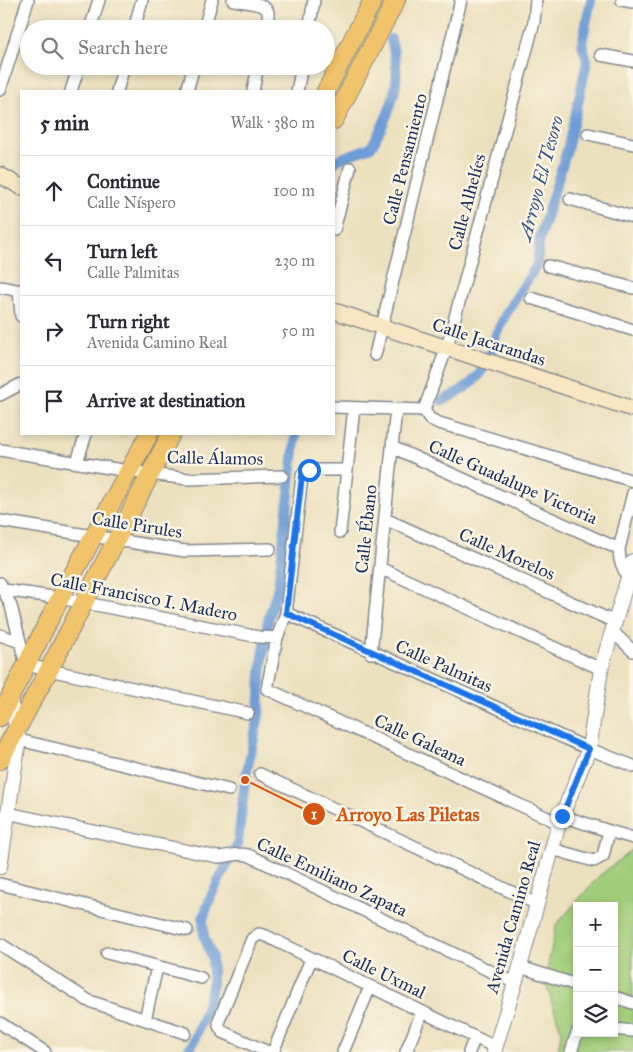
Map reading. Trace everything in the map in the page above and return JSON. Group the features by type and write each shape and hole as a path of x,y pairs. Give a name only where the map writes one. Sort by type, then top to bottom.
{"main road":[{"path":"335,74 373,0"},
{"path":"335,118 396,0"},
{"path":"327,90 334,75"},
{"path":"0,175 20,186"},
{"name":"Calle Jacarandas","path":"335,311 633,409"},
{"path":"0,717 5,699 26,665 147,435"},
{"path":"0,760 18,734 115,539 170,435"}],"street":[{"path":"22,20 28,0"},
{"path":"93,20 100,0"},
{"path":"136,20 142,0"},
{"path":"206,20 212,0"},
{"path":"233,0 262,5 267,8 269,14 268,20"},
{"path":"311,20 314,0"},
{"name":"Calle Pensamiento","path":"375,356 461,0"},
{"name":"Calle Alhelíes","path":"424,410 447,348 534,22 536,0"},
{"path":"622,0 633,2"},
{"path":"0,90 20,26"},
{"path":"602,55 633,61"},
{"path":"71,90 76,75"},
{"path":"117,90 121,75"},
{"path":"187,90 191,75"},
{"path":"253,90 256,75"},
{"path":"297,90 300,75"},
{"path":"588,134 633,144"},
{"path":"335,226 350,168"},
{"path":"570,199 633,217"},
{"path":"548,266 633,288"},
{"path":"0,287 20,290"},
{"path":"532,298 633,330"},
{"path":"0,395 20,385"},
{"path":"335,407 424,410 430,419 439,423 633,481"},
{"path":"340,532 354,408"},
{"name":"Calle Ébano","path":"371,652 396,409"},
{"path":"77,462 86,435"},
{"name":"Calle Guadalupe Victoria","path":"392,447 619,549"},
{"name":"Calle Álamos","path":"0,450 188,479 282,476"},
{"path":"274,638 286,613 302,476 304,472 309,470 346,470"},
{"path":"628,586 620,560 619,549 633,493"},
{"name":"Calle Morelos","path":"385,519 613,626 633,651"},
{"name":"Calle Pirules","path":"0,521 185,551 270,549"},
{"name":"Avenida Camino Real","path":"494,1049 520,967 561,819 589,749 601,669 613,626 628,586 633,561"},
{"path":"380,568 601,669"},
{"path":"2,586 12,606 26,665 248,713"},
{"name":"Calle Francisco I. Madero","path":"2,586 258,637 274,638"},
{"name":"Calle Palmitas","path":"286,613 589,749 633,766"},
{"path":"0,636 20,642"},
{"name":"Calle Galeana","path":"274,638 267,689 561,819 633,838"},
{"path":"0,867 18,734 5,699"},
{"path":"18,734 229,790"},
{"path":"260,774 537,904"},
{"name":"Calle Emiliano Zapata","path":"7,813 209,855 227,857 242,854 515,983"},
{"path":"552,849 599,860 602,856 609,831"},
{"path":"0,884 187,930"},
{"name":"Calle Uxmal","path":"268,1052 224,1032 218,1026 252,939 258,934 266,936 422,1012 494,1049"},
{"path":"0,944 89,1001 185,1033"},
{"path":"107,953 201,978"},
{"path":"272,1052 311,959"},
{"path":"145,1020 157,967"},
{"path":"520,967 573,984"},
{"path":"343,1052 370,987"},
{"path":"618,997 633,1003"},
{"path":"406,1052 422,1012"},
{"path":"0,1023 45,1052"},
{"path":"618,1029 633,1031"},
{"path":"571,1052 576,1037"},
{"path":"470,1052 475,1038"}],"green space":[{"path":"633,849 633,1052 558,1052 561,1031 545,981 556,925 573,906 573,1037 618,1037 618,902 576,902 599,876"}],"waterway":[{"name":"Arroyo El Tesoro","path":"490,356 496,334 508,310 537,265 540,237 567,150 587,61 582,43 591,0"},
{"path":"335,162 371,147 383,124 393,99 396,82 396,65 391,39"},
{"name":"Arroyo El Tesoro","path":"442,401 470,384 483,369"},
{"path":"187,1052 193,1043 205,1012 212,987 212,957 204,936 203,919 211,896 238,843 245,780 259,715 261,672 268,620 278,587 296,435"}],"place":[{"name":"Arroyo Las Piletas","path":"245,780"}],"route":[{"path":"309,470 304,472 302,476 286,613 589,749 562,816"}]}
